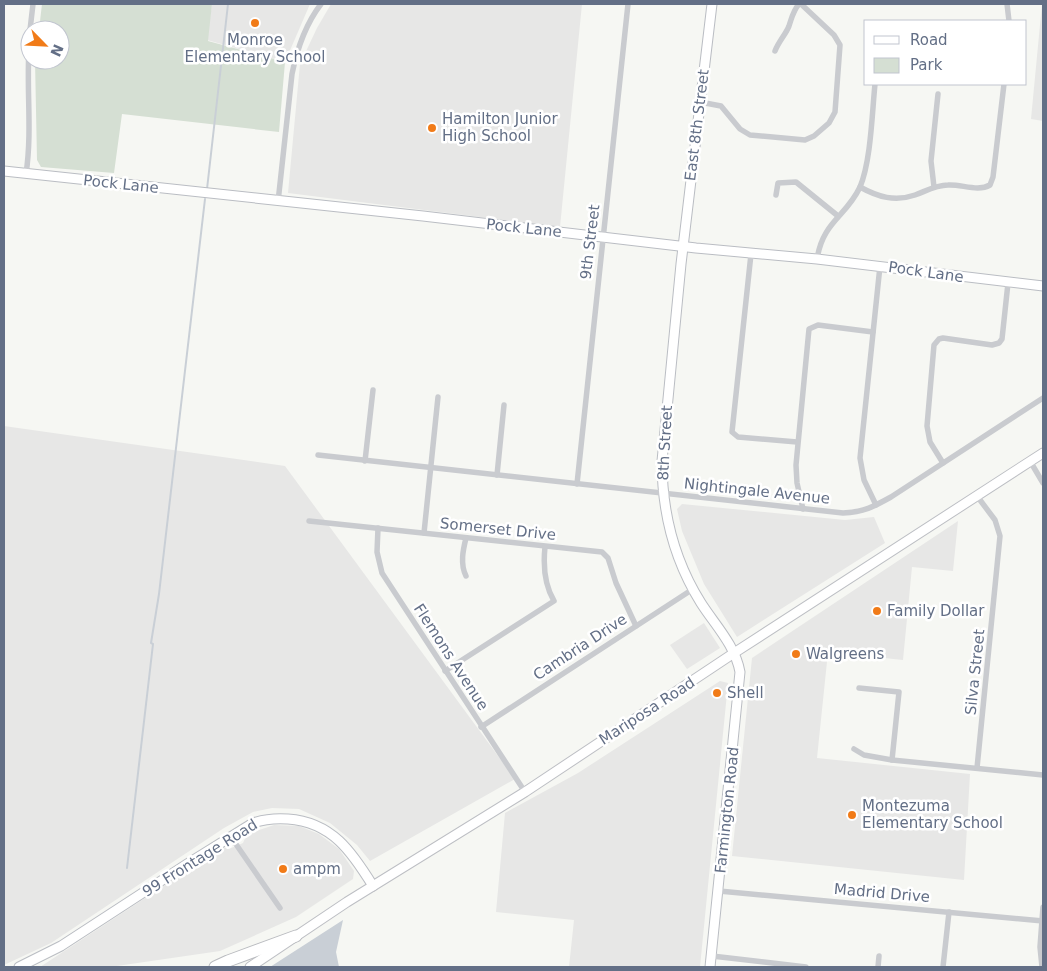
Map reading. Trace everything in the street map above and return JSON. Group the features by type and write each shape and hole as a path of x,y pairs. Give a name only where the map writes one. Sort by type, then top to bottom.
{"highway":[{"path":"216,967 296,936"}],"street":[{"path":"31,20 33,4"},
{"path":"278,202 292,74 296,56 309,22 320,4"},
{"name":"9th Street","path":"577,484 628,4"},
{"name":"East 8th Street","path":"683,247 712,4"},
{"path":"700,102 720,106 740,129 750,135 805,140 814,136 829,123 834,112 840,46 836,37 800,4 792,13 789,27 775,50"},
{"path":"1007,4 1009,20"},
{"path":"26,174 30,136 28,70"},
{"path":"817,259 821,240 826,231 854,198 860,187 866,164 875,85"},
{"path":"860,187 879,196 896,198 915,195 934,188 955,185 982,188 990,185 993,177 1004,85"},
{"path":"934,188 931,161 938,94"},
{"name":"Pock Lane","path":"4,171 683,247 817,259 1043,286"},
{"path":"776,195 778,182 796,182 838,216"},
{"name":"8th Street","path":"683,247 663,446 662,485 671,538 677,555 693,589 734,653"},
{"path":"751,254 732,432 738,437 797,442"},
{"path":"876,505 864,480 860,458 880,266"},
{"path":"943,463 930,442 927,426 934,345 939,339 943,338 992,345 999,343 1002,339 1008,283"},
{"path":"803,509 797,483 796,465 809,329 818,325 873,332"},
{"path":"365,461 373,390"},
{"path":"424,533 438,397"},
{"name":"Nightingale Avenue","path":"318,455 803,509 856,512 868,510 1043,398"},
{"path":"497,475 504,405"},
{"name":"Mariposa Road","path":"250,967 373,886 524,792 734,653 1043,453"},
{"path":"1030,461 1043,483"},
{"name":"Silva Street","path":"977,496 995,520 1000,536 977,768"},
{"name":"Somerset Drive","path":"309,521 605,554 636,626"},
{"name":"Flemons Avenue","path":"378,528 377,552 382,573 524,792"},
{"path":"466,538 463,555 466,576"},
{"path":"445,671 554,600 545,579 545,547"},
{"name":"Cambria Drive","path":"481,727 693,589"},
{"name":"Farmington Road","path":"710,967 740,680 739,666 734,653"},
{"path":"859,688 899,692 892,760"},
{"path":"854,749 864,755 892,760 1043,775"},
{"name":"99 Frontage Road","path":"18,967 61,946 231,837 263,820 276,818 297,820 317,825 332,834 348,848 373,886"},
{"path":"231,837 280,908"},
{"name":"Madrid Drive","path":"719,890 1043,921"},
{"path":"1042,967 1040,947 1043,907"},
{"path":"943,967 949,912"},
{"path":"712,956 753,964 806,967"},
{"path":"878,967 880,956"}],"shaded area":[{"name":"Monroe Elementary School","path":"212,4 310,4 285,62 207,40"},
{"name":"Hamilton Junior High School","path":"331,4 582,4 560,227 288,193 300,64"},
{"path":"1043,4 1043,121 1031,119"},
{"path":"4,426 285,466 515,779 370,861 357,845 330,823 299,809 272,808 253,812 224,828 51,943 4,965"},
{"path":"682,504 845,520 874,517 885,543 737,637 704,584 682,531 677,509"},
{"name":"Montezuma Elementary School","path":"958,521 953,571 912,567 903,660 828,652 817,758 970,774 964,880 732,856 752,658"},
{"path":"704,623 720,648 687,669 670,645"},
{"path":"720,681 728,683 700,967 569,967 574,920 496,912 505,813 578,773"},
{"path":"274,825 299,826 319,834 339,849 354,871 353,879 296,917 220,951 110,967 40,967 223,847 229,849 243,843 247,834"},
{"path":"343,920 336,952 339,967 270,967"}],"green space":[{"path":"42,4 212,4 208,41 285,62 279,132 122,114 114,173 41,167 37,160 35,70 70,70 70,20 40,20"}],"waterway":[{"path":"207,189 228,4"},
{"path":"127,868 153,644 151,643 159,594 205,199"}],"place":[{"name":"Monroe Elementary School","path":"255,23"},
{"name":"Hamilton Junior High School","path":"432,128"},
{"name":"Family Dollar","path":"877,611"},
{"name":"Walgreens","path":"796,654"},
{"name":"Shell","path":"717,693"},
{"name":"Montezuma Elementary School","path":"852,815"},
{"name":"ampm","path":"283,869"}]}
